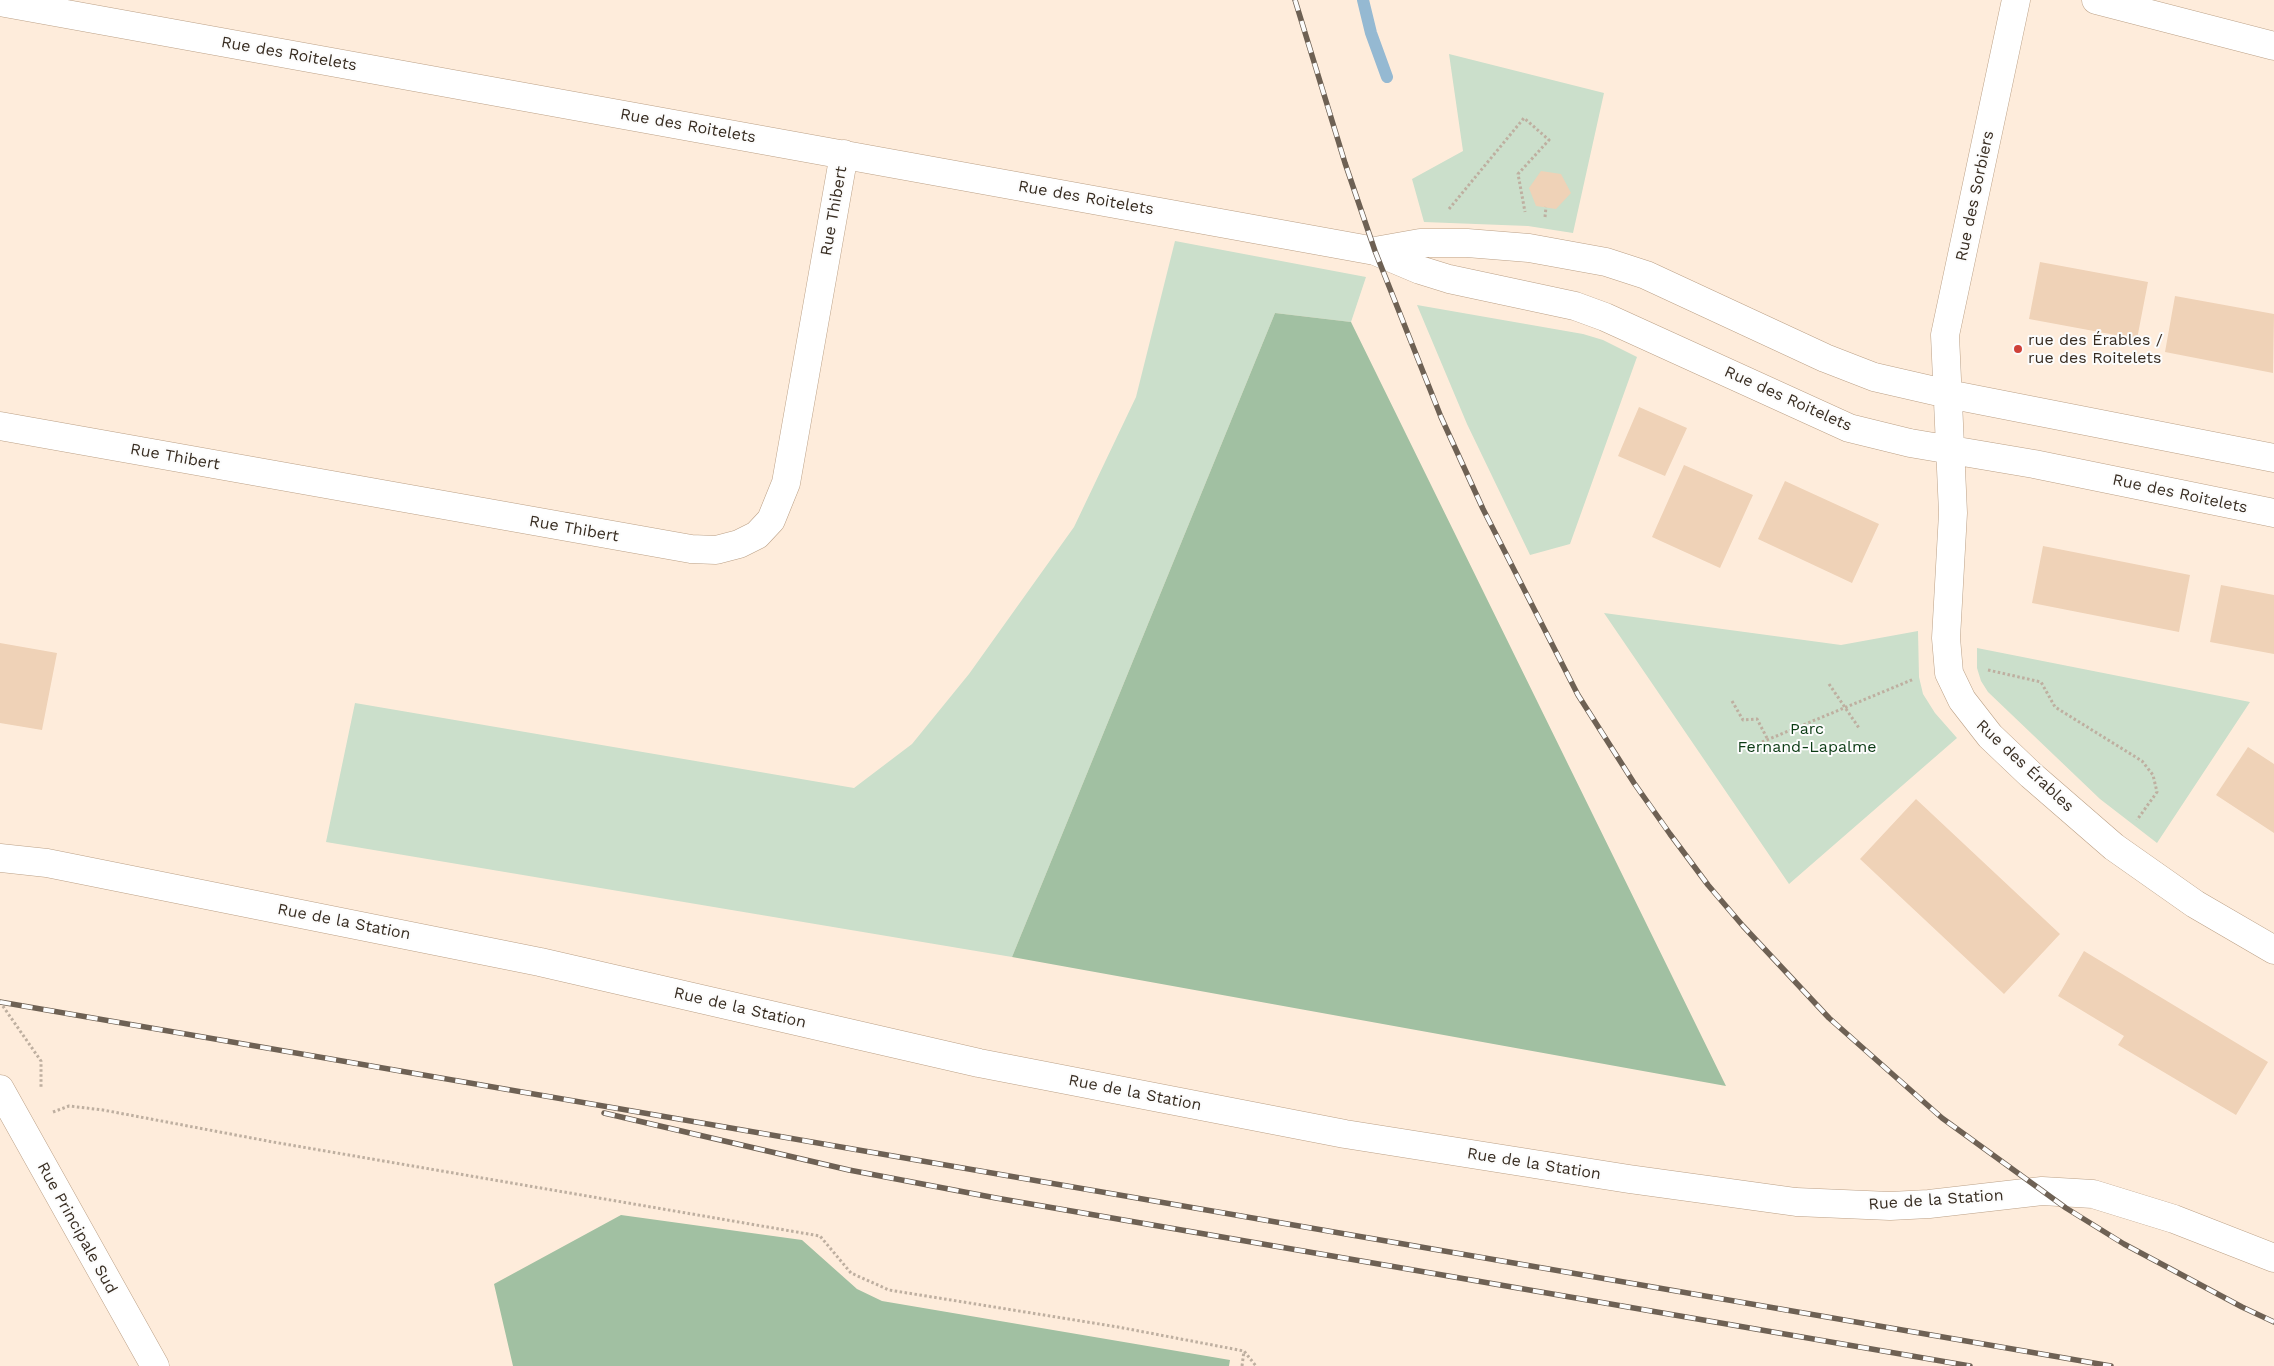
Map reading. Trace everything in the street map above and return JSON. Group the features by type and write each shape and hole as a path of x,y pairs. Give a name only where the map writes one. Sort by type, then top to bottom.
{"street":[{"name":"Rue des Sorbiers","path":"1948,394 1945,335 2016,0"},
{"path":"2096,0 2274,46"},
{"name":"Rue des Roitelets","path":"11,3 1375,250 1420,270 1449,279 1575,306 1629,327 1841,424 1882,437 2034,464 2274,513"},
{"name":"Rue Thibert","path":"0,426 690,550 716,550 739,544 757,535 772,520 786,483 844,154"},
{"name":"Rue des Roitelets","path":"1375,250 1420,243 1475,244 1529,248 1606,262 1646,275 1853,369 1891,382 2274,458"},
{"name":"Rue des Érables","path":"1948,394 1953,513 1946,660 1953,685 1962,700 1990,736 2031,775 2114,847 2195,904 2274,950"},
{"name":"Rue de la Station","path":"0,858 47,863 530,960 979,1063 1345,1134 1629,1179 1796,1202 1890,1206 1929,1204 2042,1191 2093,1194 2174,1219 2274,1258"},
{"name":"Rue Principale Sud","path":"0,1089 155,1366"}],"path":[{"path":"1444,214 1524,118 1549,140 1518,174 1526,214"},
{"path":"1545,217 1546,207"},
{"path":"1535,216 1554,218"},
{"path":"1986,670 2041,682 2055,707 2142,761 2154,775 2157,792 2134,825"},
{"path":"1762,742 1919,677"},
{"path":"1829,684 1859,728"},
{"path":"1732,701 1743,720 1757,719 1768,740"},
{"path":"0,1002 41,1061 42,1091"},
{"path":"48,1103 57,1119"},
{"path":"53,1112 69,1106 103,1110 273,1142 820,1236 851,1273 889,1290 1109,1326 1244,1351 1256,1366"},
{"path":"1242,1366 1244,1351"}],"green space":[{"path":"1449,54 1604,93 1573,233 1528,226 1424,222 1412,179 1463,151"},
{"path":"1175,241 1366,277 1351,322 1275,313 1012,957 326,842 355,703 854,788 912,744 969,674 1074,527 1136,397"},
{"path":"1417,305 1583,334 1603,340 1637,357 1570,544 1530,555 1467,424"},
{"path":"1275,313 1351,322 1726,1086 1012,957"},
{"name":"Parc Fernand-Lapalme","path":"1604,613 1841,645 1918,631 1919,677 1923,694 1935,713 1957,738 1789,884"},
{"path":"1977,648 2250,702 2157,843 2100,799 1988,692 1981,681 1977,668"},
{"path":"621,1215 802,1240 857,1289 882,1301 1230,1360 1229,1366 513,1366 494,1284"}],"building":[{"path":"1541,171 1561,174 1571,193 1556,209 1536,206 1529,188"},
{"path":"2040,262 2148,282 2137,339 2029,319"},
{"path":"2175,296 2274,314 2273,373 2165,352"},
{"path":"1639,407 1687,428 1665,476 1618,456"},
{"path":"1684,465 1753,495 1720,568 1652,537"},
{"path":"1785,481 1879,524 1852,583 1758,539"},
{"path":"2043,546 2190,575 2179,632 2032,603"},
{"path":"2221,585 2274,595 2274,654 2210,642"},
{"path":"0,643 57,653 42,730 0,723"},
{"path":"2248,747 2274,764 2274,833 2216,795"},
{"path":"1916,799 2060,934 2004,994 1860,859"},
{"path":"2084,951 2268,1062 2236,1115 2118,1045 2124,1036 2058,996"}],"waterway":[{"path":"1363,0 1371,33 1387,77"}],"railway":[{"path":"1295,0 1345,163 1375,251 1441,417 1483,509 1578,695 1634,783 1670,834 1708,885 1743,926 1829,1018 1942,1118 2066,1208 2124,1244 2274,1322"},
{"path":"0,1002 2111,1366"},
{"path":"604,1113 849,1170 996,1198 1970,1366"}],"place":[{"name":"rue des Érables / rue des Roitelets","path":"2018,349"}]}
